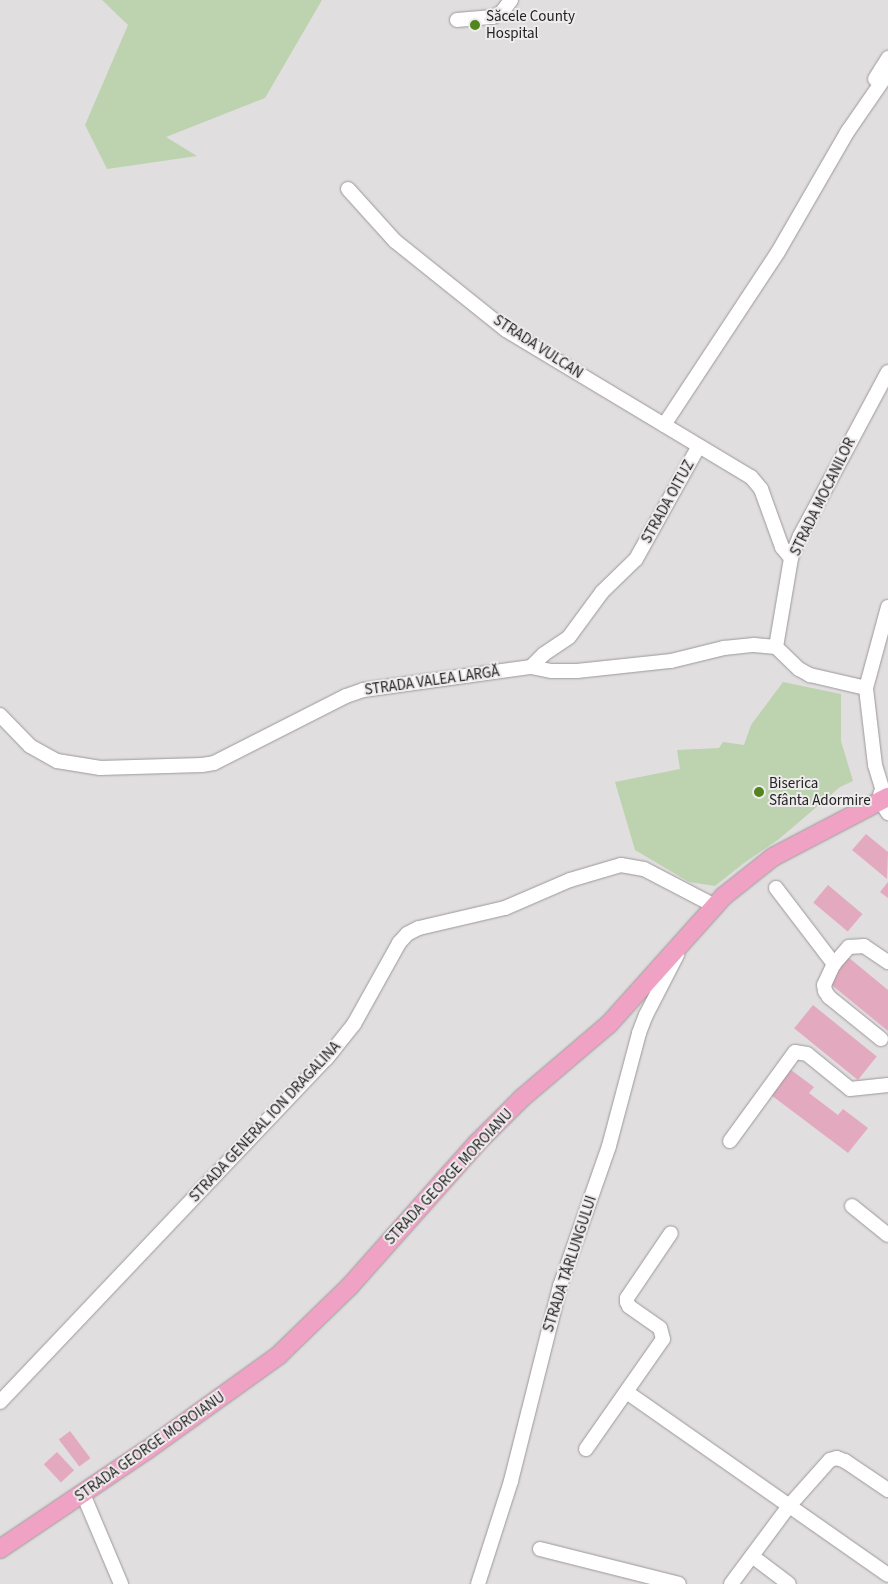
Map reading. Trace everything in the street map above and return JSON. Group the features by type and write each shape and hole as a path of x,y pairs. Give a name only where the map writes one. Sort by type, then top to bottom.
{"main road":[{"name":"STRADA GEORGE MOROIANU","path":"0,1549 83,1494 279,1356 312,1326 477,1143 522,1098 609,1024 715,906 740,881 773,856 885,798"}],"street":[{"path":"457,20 493,17 502,12 511,0"},
{"path":"848,131 849,120 888,58"},
{"path":"664,426 778,252 848,131 888,73"},
{"name":"STRADA VULCAN","path":"348,189 395,241 506,330 699,446"},
{"name":"STRADA MOCANILOR","path":"776,647 791,558 800,536 888,372"},
{"name":"STRADA OITUZ","path":"531,667 544,654 569,637 602,592 636,560 699,446 757,482 782,547 791,558"},
{"path":"885,798 876,765 866,688 888,607"},
{"name":"STRADA VALEA LARGĂ","path":"0,715 30,746 57,761 100,768 202,766 214,762 353,693 531,667 552,671 577,672 671,661 724,648 754,645 776,647"},
{"path":"776,647 799,669 810,675 866,688"},
{"name":"STRADA GENERAL ION DRAGALINA","path":"0,1402 326,1059 354,1024 399,943 408,934 419,928 505,908 570,880 621,865 644,869 715,906"},
{"path":"776,888 834,964"},
{"path":"881,1039 840,1006 825,991 826,977 842,953 857,945 870,948 888,962"},
{"name":"STRADA TĂRLUNGULUI","path":"478,1584 511,1481 560,1286 609,1146 639,1033 646,1015 676,957 676,950"},
{"path":"730,1141 796,1052 807,1054 850,1089 888,1085"},
{"path":"852,1206 888,1235"},
{"path":"586,1449 628,1393 664,1339 660,1328 628,1306 627,1298 671,1233"},
{"path":"628,1393 888,1575"},
{"path":"730,1584 789,1506 830,1460 837,1458 845,1461 888,1490"},
{"path":"83,1494 121,1584"},
{"path":"540,1549 679,1584"},
{"path":"752,1556 789,1584"}],"green space":[{"path":"102,0 322,0 265,98 166,137 197,156 107,169 85,125 128,25"},
{"path":"783,682 841,694 841,741 853,781 840,787 779,839 715,886 689,882 635,850 615,782 680,769 677,750 719,748 723,742 744,745 751,725"}],"building":[{"path":"866,834 888,852 887,879 852,850"},
{"path":"888,882 888,898 880,892"},
{"path":"828,885 862,914 848,932 813,903"},
{"path":"848,957 888,990 888,1031 828,982"},
{"path":"813,1005 877,1057 858,1080 794,1028"},
{"path":"791,1070 814,1087 809,1093 838,1115 843,1109 868,1128 848,1153 771,1095"},
{"path":"70,1431 90,1458 79,1467 59,1439"},
{"path":"57,1452 74,1470 61,1483 44,1464"}],"place":[{"name":"Săcele County Hospital","path":"475,25"},
{"name":"Biserica Sfânta Adormire","path":"759,792"}]}
